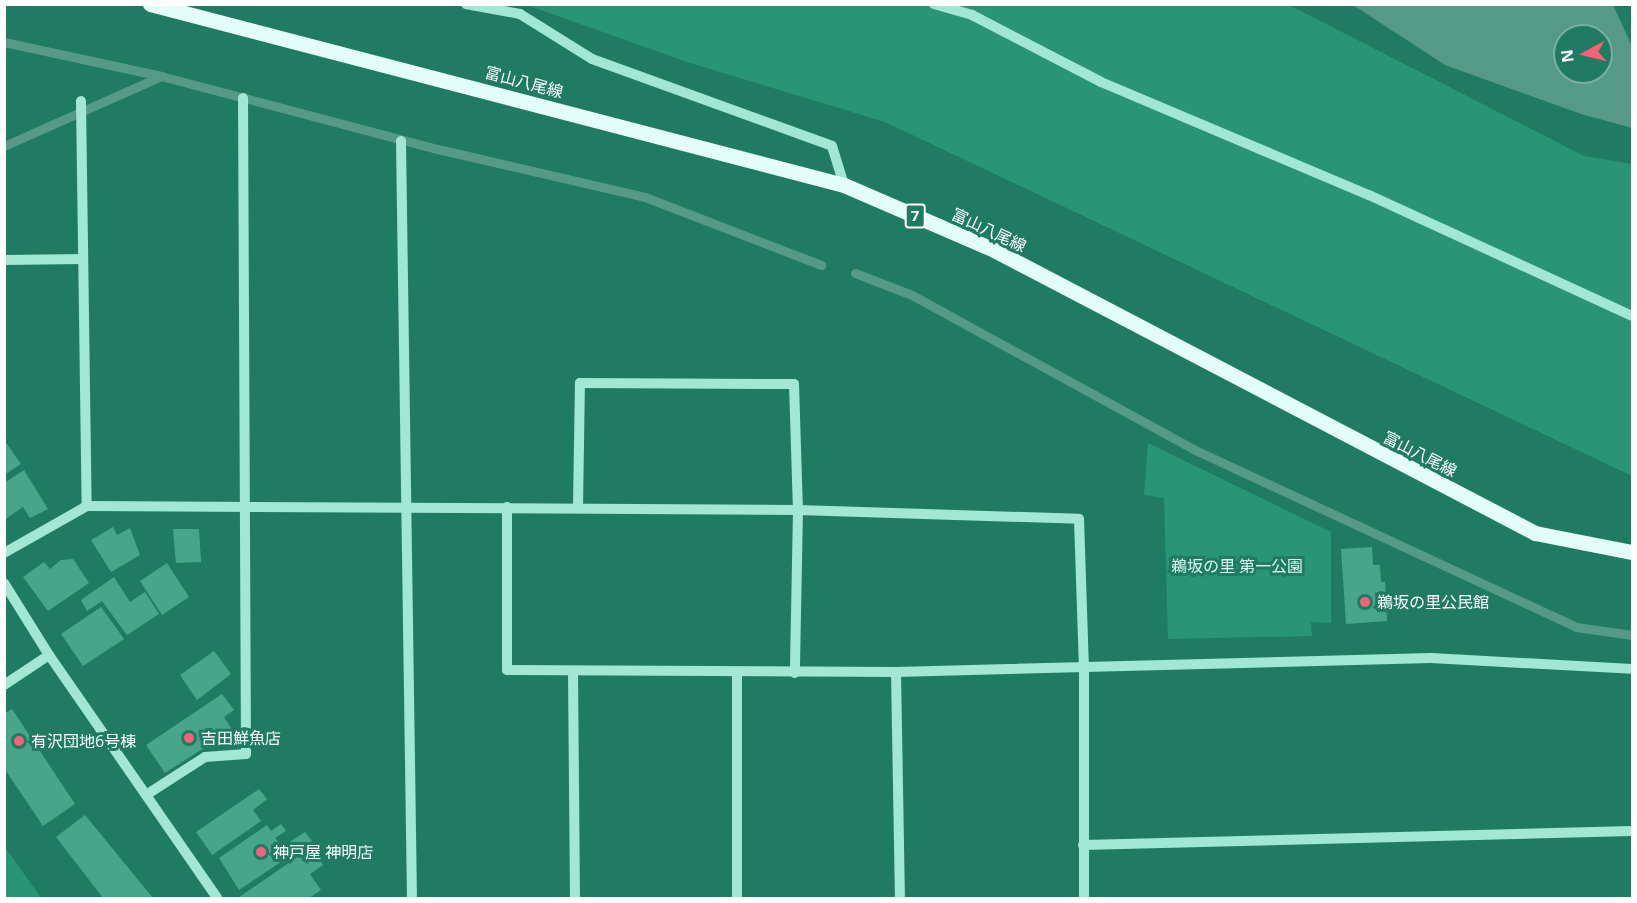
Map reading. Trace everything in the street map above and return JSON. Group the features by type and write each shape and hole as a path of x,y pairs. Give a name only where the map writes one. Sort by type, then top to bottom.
{"main road":[{"name":"富山八尾線","path":"150,4 844,185 994,250 1535,533 1632,552"}],"street":[{"path":"466,4 520,14 592,59 832,146 844,185"},
{"path":"934,4 972,15 1101,82 1369,195 1632,316"},
{"path":"146,795 205,757 246,754 242,510 243,98"},
{"path":"81,101 87,506"},
{"path":"402,141 405,506 412,898"},
{"path":"4,260 83,259"},
{"path":"578,507 580,383 794,384 798,510 795,674"},
{"path":"4,553 87,506 242,510 405,506 578,507 798,510 1079,519 1084,667 1084,898"},
{"path":"507,507 507,670 795,674 1431,658 1632,669"},
{"path":"4,583 49,655 217,898"},
{"path":"4,685 49,655"},
{"path":"573,671 575,898"},
{"path":"896,672 900,898"},
{"path":"737,674 737,898"},
{"path":"1083,845 1632,831"}],"green space":[{"path":"527,5 1289,5 1584,156 1632,164 1632,476 885,122 687,62"},
{"name":"鵜坂の里 第一公園","path":"1148,443 1331,532 1331,623 1311,622 1312,636 1168,639 1164,498 1144,495"},
{"path":"5,847 41,898 5,898"}],"water":[{"path":"1353,5 1613,5 1632,46 1632,128 1581,114 1445,65"}],"building":[{"path":"4,440 21,464 4,475"},
{"path":"24,470 48,509 30,518 23,507 4,520 4,483"},
{"path":"113,527 117,535 130,528 140,555 111,572 91,540"},
{"path":"173,529 199,529 201,562 176,563"},
{"name":"鵜坂の里公民館","path":"1372,547 1373,565 1380,565 1381,582 1385,582 1387,621 1346,624 1341,549"},
{"path":"73,559 89,583 48,611 23,577 44,562 50,569 61,560"},
{"path":"167,563 189,597 162,615 140,581"},
{"path":"114,577 130,602 145,592 159,614 127,635 102,601 87,611 81,600"},
{"path":"101,607 124,639 83,666 61,634"},
{"path":"214,651 231,674 197,700 180,675"},
{"name":"吉田鮮魚店","path":"222,694 234,710 224,717 232,730 165,773 146,745"},
{"name":"有沢団地6号棟","path":"12,709 75,804 43,826 4,768 4,714"},
{"path":"259,789 267,799 253,810 261,821 212,855 196,832"},
{"path":"85,815 153,898 103,898 56,837"},
{"name":"神戸屋 神明店","path":"281,824 286,831 275,838 282,847 305,832 312,841 239,890 219,858 267,825 271,831"},
{"path":"312,847 323,865 310,874 321,890 309,898 238,898"}],"waterway":[{"path":"4,42 161,76 442,150 645,197 821,265"},
{"path":"4,146 161,76"},
{"path":"855,273 912,295 1193,449 1576,627 1632,635"}],"place":[{"name":"鵜坂の里公民館","path":"1365,602"},
{"name":"吉田鮮魚店","path":"189,738"},
{"name":"有沢団地6号棟","path":"19,741"},
{"name":"神戸屋 神明店","path":"261,852"}]}
